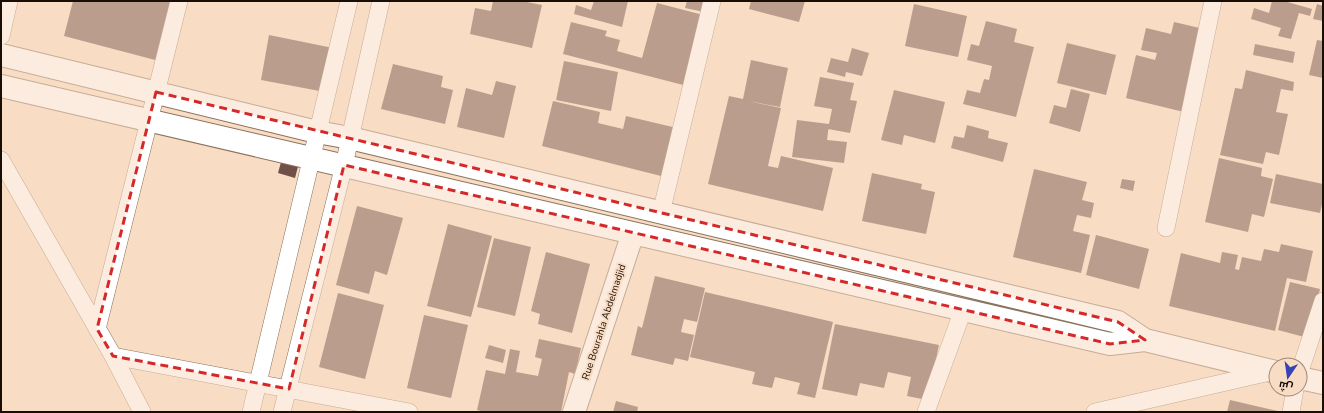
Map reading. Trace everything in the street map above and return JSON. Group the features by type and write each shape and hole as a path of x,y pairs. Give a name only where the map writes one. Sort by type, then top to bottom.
{"street":[{"path":"1,36 9,1"},
{"path":"97,328 179,1"},
{"path":"251,412 349,1"},
{"path":"282,412 344,165 381,1"},
{"path":"661,213 712,1"},
{"path":"1166,228 1213,1"},
{"path":"1,55 317,132 350,138 1118,322 1145,340 1268,371"},
{"path":"1,86 1110,344 1145,340"},
{"path":"1,160 113,356 142,412"},
{"name":"Rue Bourahla Abdelmadjid","path":"574,412 633,233"},
{"path":"1305,357 1323,300"},
{"path":"926,412 963,310"},
{"path":"113,356 403,411"},
{"path":"1095,412 1268,373"},
{"path":"1308,380 1323,383"},
{"path":"1291,412 1294,397"}],"highlighted area":[{"path":"156,92 1118,322 1145,340 1110,344 344,165 289,389 113,356 97,329"}],"building":[{"path":"73,1 175,1 159,61 64,36"},
{"path":"493,1 522,1 542,5 532,48 470,34 475,8 491,11"},
{"path":"594,1 628,1 622,27 574,14 576,5 591,10"},
{"path":"687,1 712,1 709,13 685,8"},
{"path":"751,1 805,1 799,22 749,9"},
{"path":"1272,1 1284,1 1312,9 1310,16 1299,13 1291,39 1278,36 1281,28 1251,19 1254,8 1269,13"},
{"path":"657,3 707,16 691,87 563,54 571,22 607,31 605,36 620,40 617,51 642,58"},
{"path":"914,4 967,16 958,57 905,46"},
{"path":"1317,4 1323,6 1323,21 1313,19"},
{"path":"986,21 1017,29 1014,42 1034,47 1016,117 963,104 967,90 980,93 984,79 989,80 992,66 967,60 971,44 979,46"},
{"path":"1174,22 1204,29 1184,112 1126,98 1136,55 1155,60 1157,53 1141,50 1146,28 1171,34"},
{"path":"269,35 333,48 325,92 261,80"},
{"path":"1317,40 1323,41 1323,78 1309,75"},
{"path":"1067,43 1116,55 1106,95 1057,83"},
{"path":"1255,44 1295,52 1293,63 1253,55"},
{"path":"852,48 869,53 862,76 846,72 845,77 827,72 831,58 848,62"},
{"path":"751,60 788,68 780,107 748,101 781,108 768,166 778,168 781,156 833,168 823,211 708,184 729,96 743,99"},
{"path":"564,61 618,72 611,111 556,100"},
{"path":"393,64 443,76 441,87 453,90 445,124 381,109"},
{"path":"1246,70 1294,82 1293,91 1281,89 1276,112 1288,114 1279,155 1266,152 1263,164 1220,155 1235,88 1242,89"},
{"path":"820,77 854,83 850,100 857,101 850,133 828,129 832,109 814,106"},
{"path":"496,81 516,86 504,138 457,127 466,88 492,95"},
{"path":"1071,89 1090,94 1080,132 1049,123 1054,105 1066,108"},
{"path":"894,90 945,102 935,143 904,135 902,145 881,140"},
{"path":"553,101 600,112 598,123 623,129 626,116 681,129 669,178 542,146"},
{"path":"797,120 829,124 827,140 847,142 844,163 792,157"},
{"path":"967,125 989,131 988,138 1008,143 1003,162 951,148 954,136 964,138"},
{"path":"283,155 300,159 295,178 278,173"},
{"path":"1219,158 1262,168 1261,176 1273,179 1264,217 1252,214 1248,232 1205,222"},
{"path":"1034,169 1087,182 1082,200 1094,203 1091,218 1077,215 1073,231 1090,235 1081,273 1013,257"},
{"path":"872,173 922,184 921,189 935,192 926,234 862,221"},
{"path":"1276,174 1323,184 1323,200 1320,213 1270,203"},
{"path":"1122,179 1135,181 1133,191 1120,188"},
{"path":"357,206 403,218 387,275 375,271 369,294 336,285"},
{"path":"448,224 492,236 471,317 427,306"},
{"path":"1096,235 1149,249 1139,289 1086,275"},
{"path":"494,238 531,247 515,316 477,307"},
{"path":"1281,244 1313,251 1306,282 1287,278 1275,331 1169,306 1181,253 1220,263 1222,252 1238,255 1235,269 1239,270 1242,257 1261,261 1264,249 1279,252"},
{"path":"546,252 590,264 572,333 538,324 540,314 531,311"},
{"path":"655,276 705,288 697,322 684,319 681,332 694,335 688,361 675,358 673,365 631,355 638,326 642,328"},
{"path":"1290,282 1320,289 1308,338 1278,330"},
{"path":"705,292 833,322 815,398 797,394 800,383 775,377 772,388 752,384 755,372 690,357"},
{"path":"338,293 384,305 365,379 319,367"},
{"path":"424,315 468,325 451,398 407,388"},
{"path":"835,324 939,345 927,400 907,396 911,377 888,372 884,388 860,383 857,396 822,389"},
{"path":"539,339 581,348 575,374 569,372 561,412 484,412 477,410 486,370 505,374 510,349 520,351 516,372 538,376 542,359 535,357"},
{"path":"489,345 506,350 503,363 485,358"},
{"path":"1230,400 1278,411 1278,412 1227,412"},
{"path":"616,401 638,407 637,412 613,412"}]}
